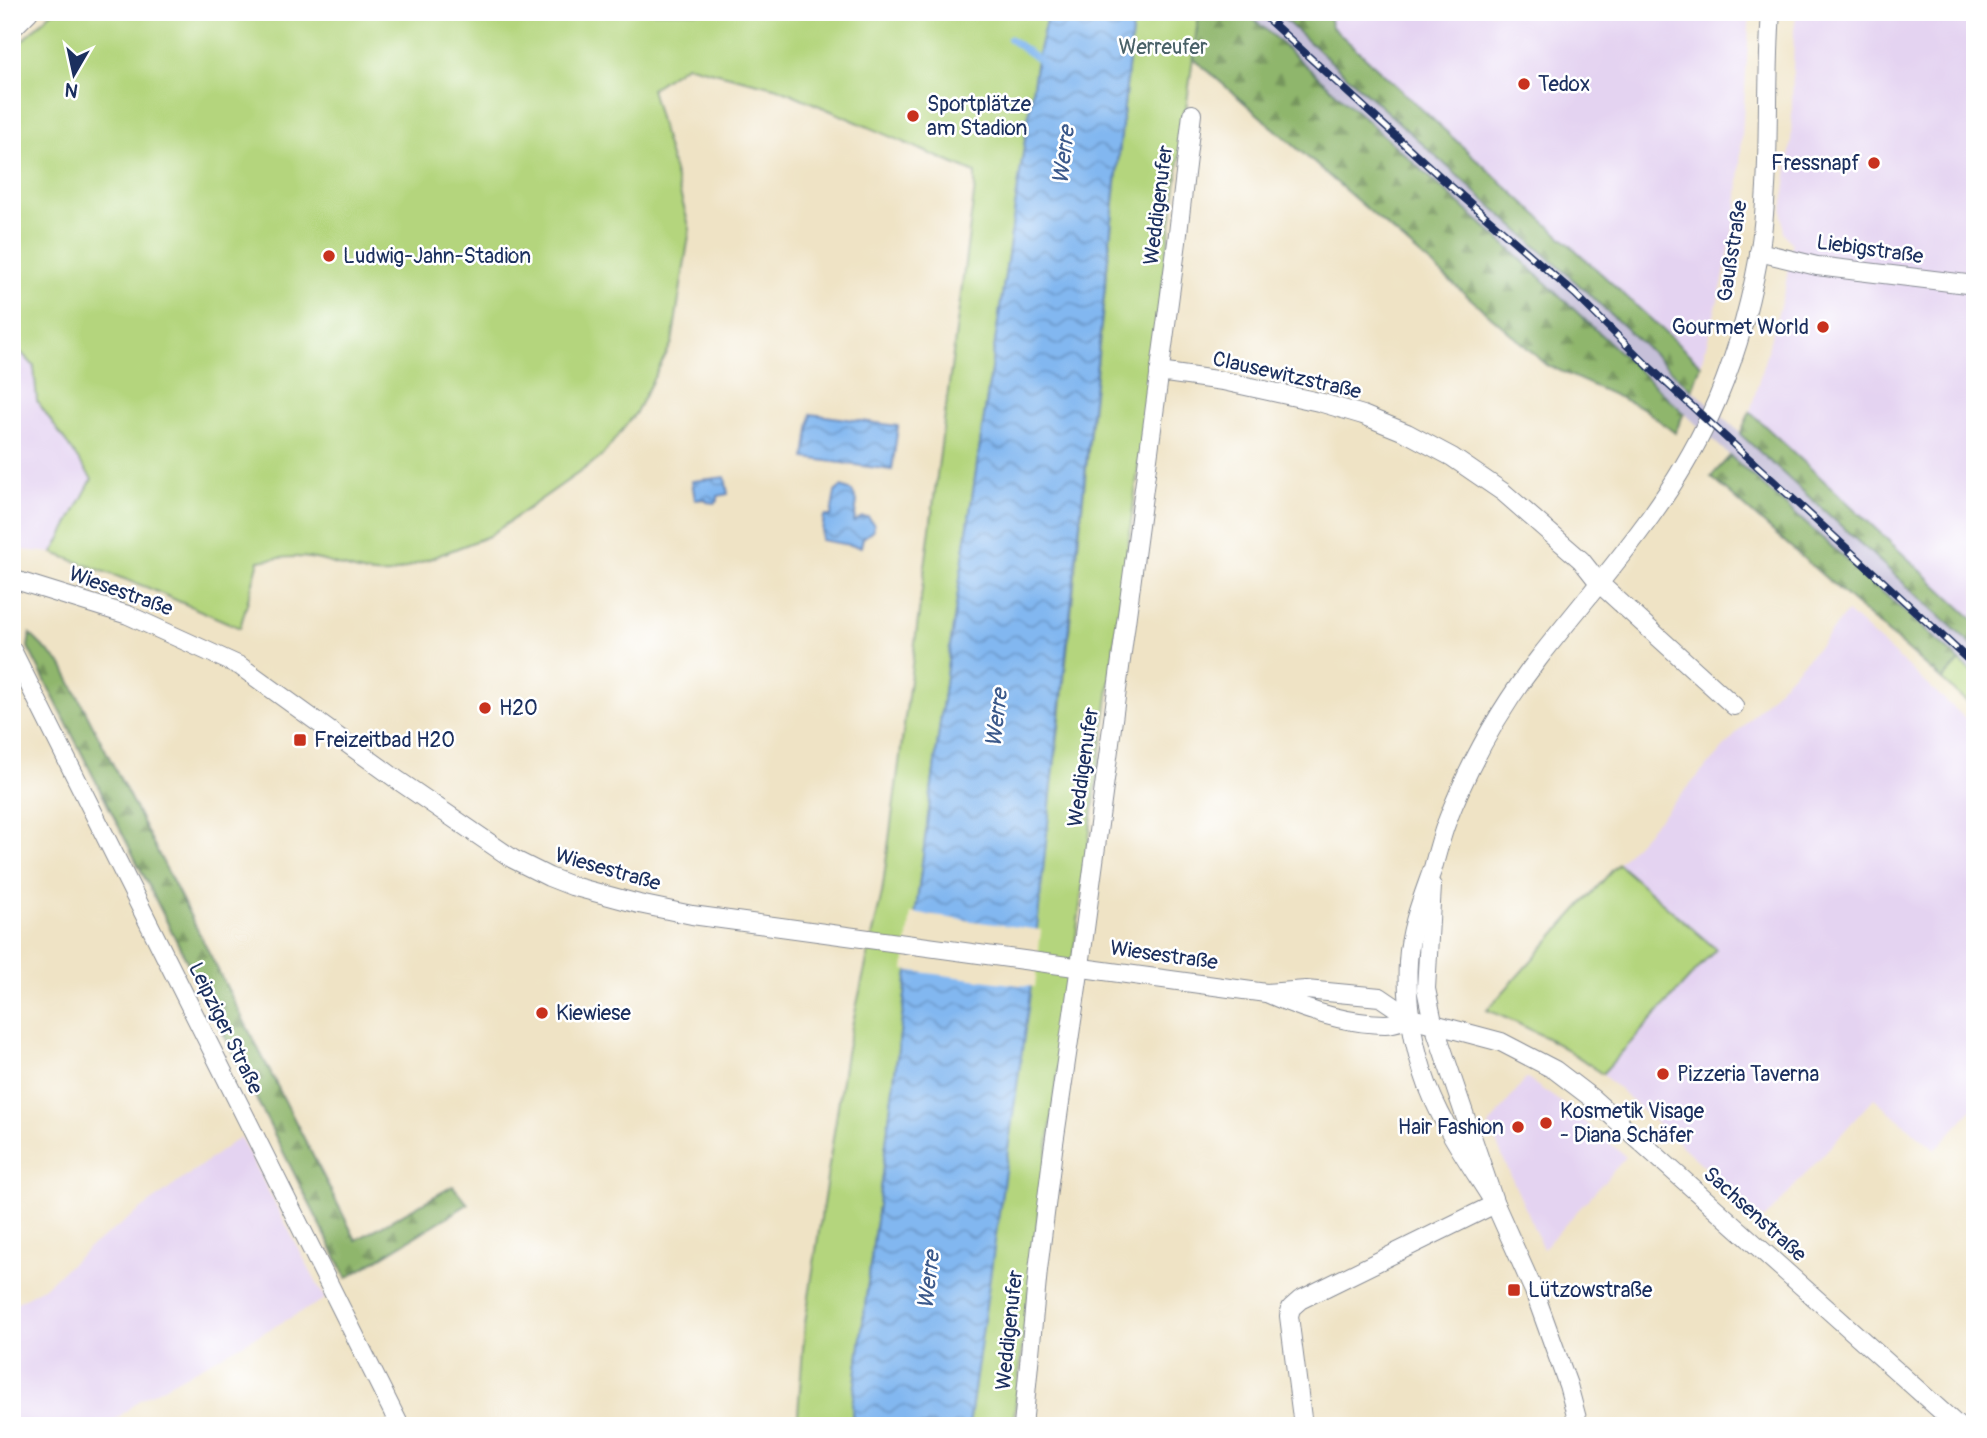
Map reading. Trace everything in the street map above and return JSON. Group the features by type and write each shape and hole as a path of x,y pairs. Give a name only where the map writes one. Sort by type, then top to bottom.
{"street":[{"path":"12,29 29,12"},
{"name":"Gaußstraße","path":"1600,584 1656,510 1685,464 1709,418 1730,368 1759,252 1765,185 1771,12"},
{"name":"Weddigenufer","path":"1023,1426 1046,1203 1080,966 1192,114"},
{"name":"Liebigstraße","path":"1759,252 1817,266 1975,285"},
{"name":"Clausewitzstraße","path":"1159,372 1223,381 1319,402 1363,415 1407,433 1452,457 1503,492 1581,560 1600,584 1734,706"},
{"name":"Wiesestraße","path":"12,579 128,615 240,666 399,781 513,859 549,877 588,891 692,915 1266,993 1306,990 1380,997 1411,1018 1433,1022"},
{"path":"1495,1204 1436,1109 1422,1070 1407,988 1408,958 1415,915 1446,824 1467,774 1494,726 1537,660 1600,584"},
{"name":"Leipziger Straße","path":"12,650 400,1426"},
{"path":"1432,869 1426,989 1433,1022 1495,1204 1534,1291 1568,1385 1579,1426"},
{"name":"Wiesestraße","path":"1266,993 1306,1010 1335,1017 1387,1024 1411,1018"},
{"name":"Sachsenstraße","path":"1433,1022 1512,1047 1555,1070 1593,1099 1958,1426"},
{"path":"1303,1426 1289,1316 1291,1308 1300,1300 1495,1204"}],"shaded area":[{"path":"1246,12 1276,12 1579,285 1975,648 1975,675 1730,456 1512,251"},
{"path":"1329,12 1750,12 1737,211 1722,285 1701,365 1331,26"},
{"path":"1797,12 1975,12 1975,621 1750,412 1785,288 1792,244 1784,233 1782,215 1791,143 1794,28"},
{"path":"12,343 34,366 37,401 93,479 53,553 12,549"},
{"path":"1847,612 1975,727 1975,1106 1935,1150 1874,1098 1764,1220 1602,1074 1715,949 1618,864 1821,644"},
{"path":"1526,1078 1565,1105 1626,1157 1543,1249 1489,1126"},
{"path":"240,1137 325,1299 138,1401 108,1426 12,1426 12,1305 43,1288 90,1247"}],"green space":[{"path":"52,12 1048,12 1037,59 949,653 852,1407 853,1426 797,1426 805,1323 846,1053 882,893 975,173 778,88 686,65 651,89 690,229 672,343 635,414 601,457 489,536 390,574 362,572 308,558 287,557 259,561 240,628 146,587 53,553 92,479 37,401 34,366 12,343 12,51"},
{"name":"Werreufer","path":"1134,12 1199,12 1013,1426 969,1426 1059,729"},
{"path":"1199,12 1246,12 1512,251 1684,413 1675,433 1643,408 1547,365 1194,59"},
{"path":"1276,12 1329,12 1331,26 1701,365 1692,390 1579,285"},
{"path":"1750,412 1975,621 1975,648 1740,434"},
{"path":"1730,456 1960,661 1942,680 1711,477"},
{"path":"30,634 62,665 356,1240 453,1186 468,1204 347,1278 28,647"},
{"path":"1960,661 1975,675 1975,709 1942,680"},
{"path":"1618,864 1716,949 1602,1074 1547,1038 1487,1010"}],"water":[{"name":"Werre","path":"1048,12 1134,12 1030,994 969,1426 853,1426 852,1407 949,653 1037,59"},
{"path":"811,414 898,426 892,470 805,458"},
{"path":"725,477 728,494 718,496 715,503 705,499 695,500 692,481"},
{"path":"841,487 852,491 857,501 854,522 868,517 874,525 873,531 863,538 861,547 821,540 824,516 831,516 835,492"}],"pier":[{"path":"911,913 1041,930 1035,987 904,970"}],"waterway":[{"path":"1010,39 1044,63"}],"railway":[{"path":"1260,12 1447,183 1575,294 1648,366 1975,666"}],"place":[{"name":"Tedox","path":"1524,84"},
{"name":"Sportplätze am Stadion","path":"913,116"},
{"name":"Fressnapf","path":"1874,163"},
{"name":"Ludwig-Jahn-Stadion","path":"329,256"},
{"name":"Gourmet World","path":"1823,327"},
{"name":"H2O","path":"485,708"},
{"name":"Freizeitbad H2O","path":"300,740"},
{"name":"Kiewiese","path":"542,1013"},
{"name":"Pizzeria Taverna","path":"1663,1074"},
{"name":"Kosmetik Visage - Diana Schäfer","path":"1546,1123"},
{"name":"Hair Fashion","path":"1518,1127"},
{"name":"Lützowstraße","path":"1514,1290"}]}
